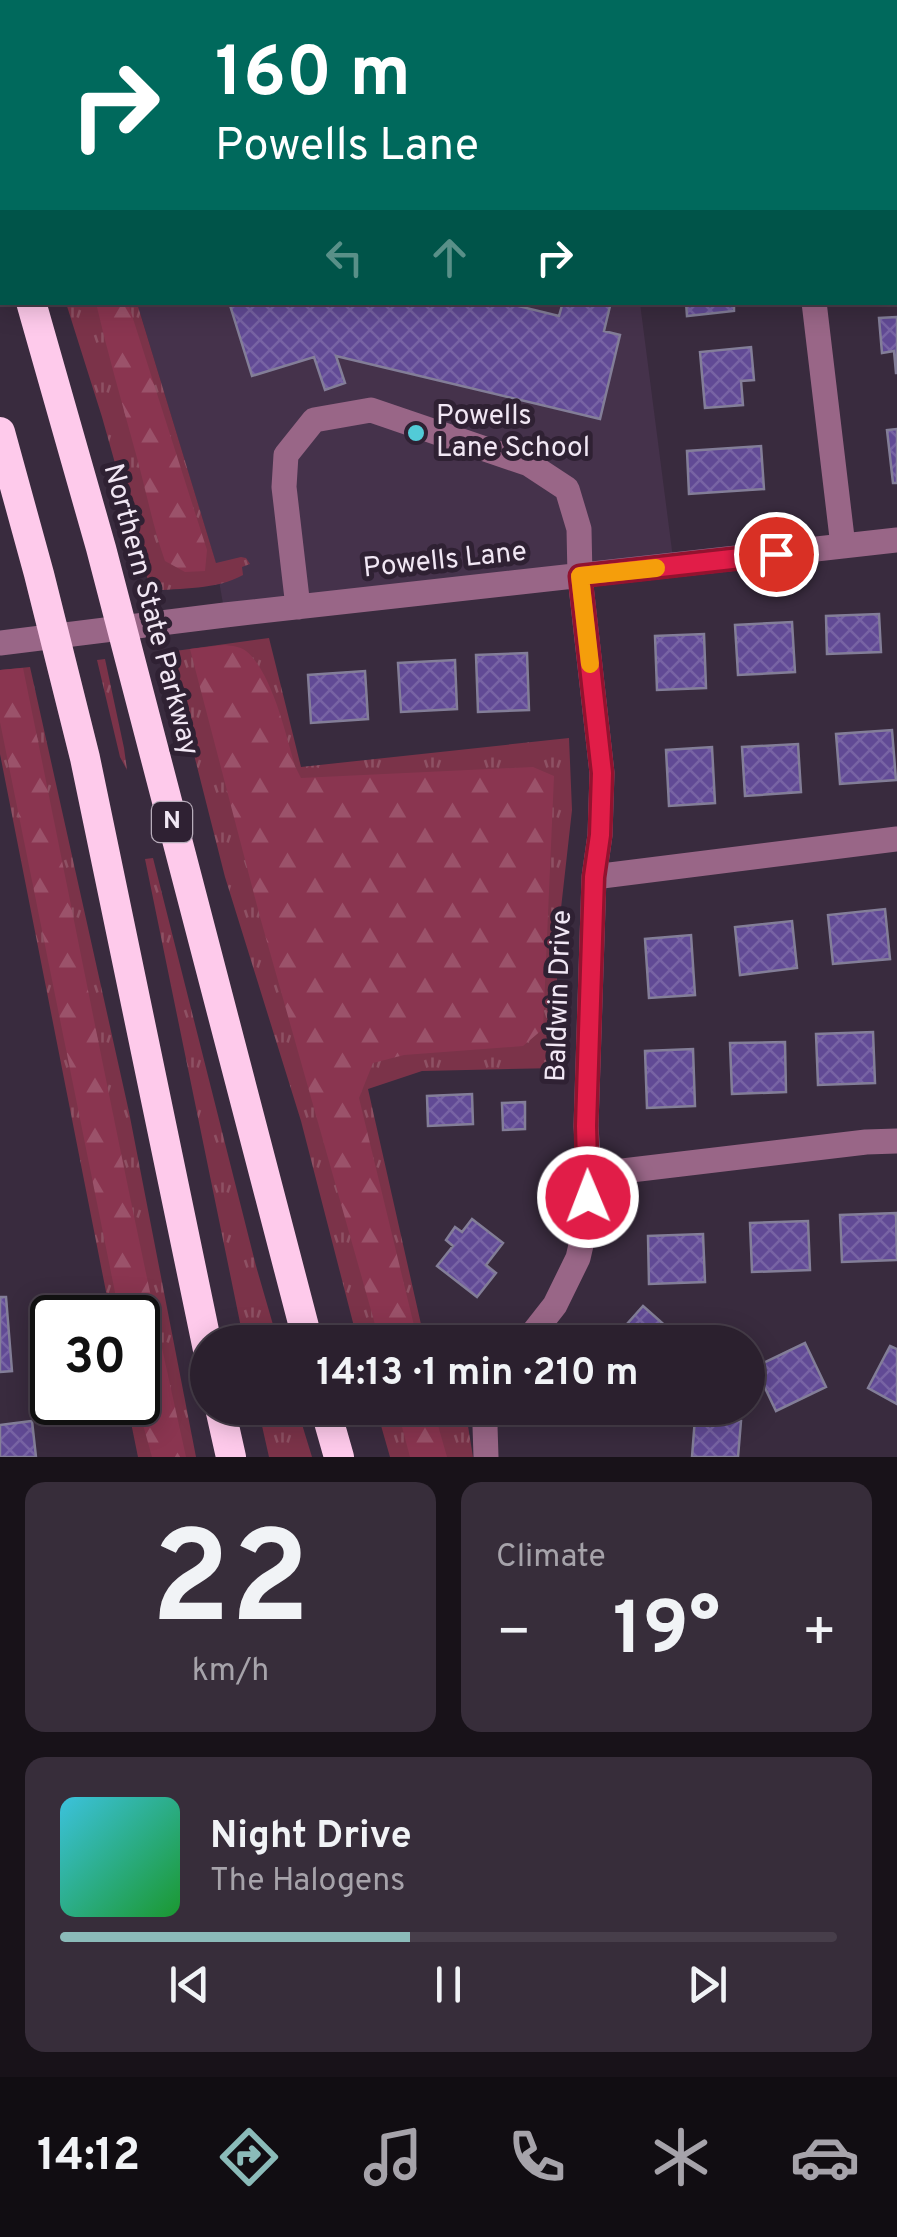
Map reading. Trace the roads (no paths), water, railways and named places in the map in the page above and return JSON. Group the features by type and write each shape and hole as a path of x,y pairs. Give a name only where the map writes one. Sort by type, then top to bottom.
{"highway":[{"name":"Northern State Parkway","path":"31,305 106,567 304,1325"},
{"path":"0,432 85,758 203,1325"},
{"path":"224,1425 231,1457"},
{"path":"330,1425 339,1457"}],"street":[{"path":"814,305 844,546"},
{"name":"Baldwin Drive","path":"298,607 284,487 286,455 314,420 372,410 528,464 567,488 578,529 602,773 594,877 586,1126 589,1175 587,1219 578,1258 555,1306 540,1325"},
{"name":"Powells Lane","path":"0,644 897,540"},
{"path":"594,877 897,838"},
{"path":"589,1175 866,1142 897,1142"},
{"path":"485,1425 486,1457"}],"place":[{"name":"Powells Lane School","path":"416,433"}]}
